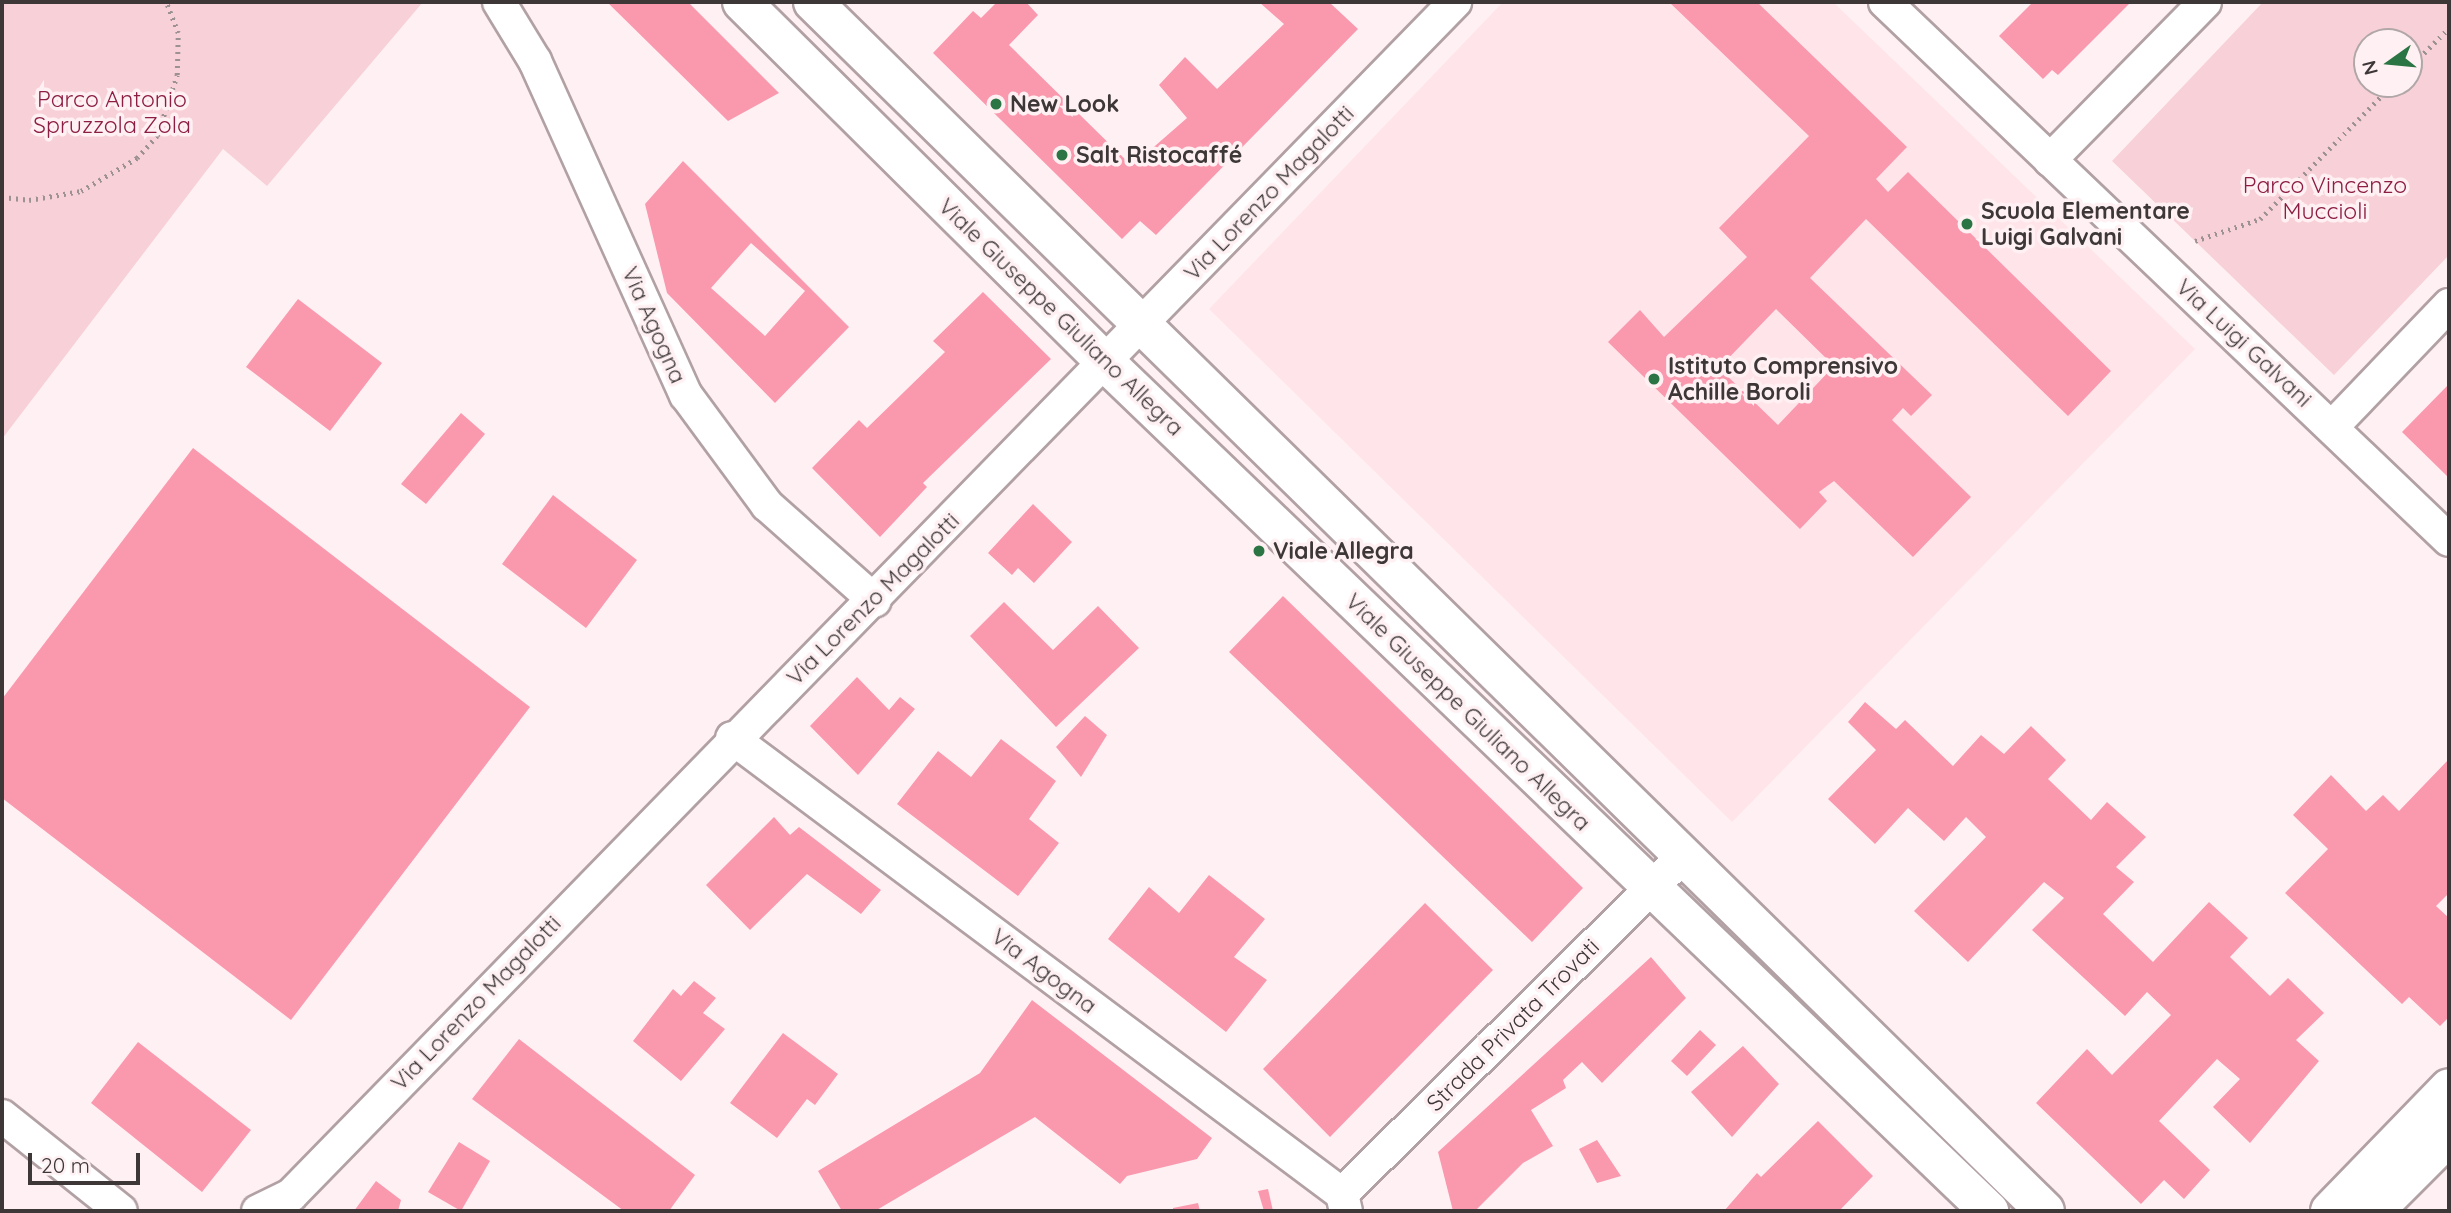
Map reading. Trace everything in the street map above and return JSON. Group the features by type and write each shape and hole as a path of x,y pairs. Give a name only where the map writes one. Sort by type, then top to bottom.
{"street":[{"name":"Via Agogna","path":"499,2 535,61 686,395 767,505 875,601"},
{"name":"Viale Giuseppe Giuliano Allegra","path":"742,2 1105,362 1650,889 1989,1211"},
{"name":"Viale Giuseppe Giuliano Allegra","path":"813,2 2045,1211"},
{"name":"Via Lorenzo Magalotti","path":"288,1203 732,738 875,601 1455,2"},
{"name":"Via Luigi Galvani","path":"1885,2 2449,540"},
{"path":"2050,160 2205,2"},
{"path":"2332,427 2449,305"},
{"name":"Via Agogna","path":"732,738 1344,1203"},
{"name":"Strada Privata Trovati","path":"1344,1203 1684,856"},
{"path":"2330,1211 2449,1088"},
{"path":"2,1116 121,1211"},
{"path":"2374,1211 2449,1136"},
{"path":"258,1211 288,1203"}],"path":[{"path":"2,197 29,200 81,191 137,158 157,136 177,75 178,33 166,2"},
{"path":"2423,54 2449,28"},
{"path":"2195,241 2260,219 2379,98"}],"shaded area":[{"name":"Istituto Comprensivo Achille Boroli","path":"1503,2 1833,2 2195,349 1732,822 1209,309"}],"green space":[{"name":"Parco Antonio Spruzzola Zola","path":"2,2 423,2 267,186 223,149 2,439"},
{"name":"Parco Vincenzo Muccioli","path":"2263,2 2449,2 2449,255 2334,375 2112,161"}],"building":[{"path":"607,2 688,2 779,93 728,121"},
{"path":"997,2 1026,2 1038,15 1009,45 1132,166 1187,118 1159,85 1185,57 1217,89 1284,24 1259,2 1329,2 1358,29 1156,235 1140,221 1122,239 933,53 973,11 981,18"},
{"path":"1669,2 1757,2 1907,147 1876,179 1888,192 1908,172 2111,371 2068,416 1866,219 1810,278 1932,395 1911,416 1903,408 1892,420 1971,497 1913,557 1834,481 1819,492 1827,501 1800,529 1608,342 1640,310 1664,337 1747,257 1719,228 1809,136","holes":["1776,309 1834,366 1778,425 1719,368"]},
{"path":"2033,2 2131,2 2058,75 2052,70 2043,79 1999,36"},
{"path":"683,161 849,327 775,403 667,293 645,204","holes":["751,243 805,291 765,336 711,288"]},
{"path":"983,292 1051,359 923,483 927,487 880,537 812,468 859,420 867,428 945,352 933,341"},
{"path":"298,299 382,363 330,431 246,367"},
{"path":"2449,384 2449,478 2402,432"},
{"path":"461,413 485,434 426,504 401,484"},
{"path":"193,448 530,707 291,1020 2,798 2,699"},
{"path":"553,495 637,560 586,628 502,564"},
{"path":"1033,504 1072,542 1034,583 1018,568 1012,575 988,553"},
{"path":"1283,596 1583,888 1532,942 1229,652"},
{"path":"1004,602 1053,650 1098,606 1139,648 1056,727 970,636"},
{"path":"857,677 889,710 900,697 915,709 858,775 810,726"},
{"path":"1865,702 1896,729 1905,720 1953,766 1981,735 2004,754 2031,726 2066,760 2048,779 2091,820 2107,802 2146,837 2116,867 2134,882 2103,914 2153,962 2209,902 2248,938 2230,957 2270,996 2288,978 2324,1013 2296,1040 2319,1061 2250,1143 2213,1107 2240,1079 2217,1059 2159,1121 2210,1170 2184,1199 2164,1180 2141,1204 2036,1103 2087,1049 2112,1075 2171,1015 2147,992 2125,1016 2032,930 2064,898 2044,882 1968,962 1914,911 1986,837 1966,817 1944,841 1908,808 1875,844 1828,799 1876,750 1848,722"},
{"path":"1085,716 1107,735 1081,777 1056,747"},
{"path":"1001,739 1056,781 1029,819 1059,843 1018,896 897,804 938,751 971,777"},
{"path":"2449,759 2449,893 2436,906 2449,918 2449,1017 2440,1026 2409,997 2402,1004 2285,893 2328,849 2293,815 2331,775 2366,811 2383,795 2399,811"},
{"path":"774,817 790,835 799,827 881,890 861,914 807,874 750,930 706,885"},
{"path":"1209,875 1265,919 1234,957 1267,980 1226,1032 1108,939 1149,887 1179,913"},
{"path":"1425,903 1493,970 1330,1137 1263,1069"},
{"path":"1651,957 1686,998 1602,1083 1582,1062 1563,1080 1566,1088 1531,1110 1553,1146 1523,1163 1475,1211 1453,1211 1438,1152"},
{"path":"694,981 716,998 703,1013 725,1029 681,1081 633,1041 673,989 681,996"},
{"path":"1032,1000 1212,1138 1197,1159 1127,1176 1120,1184 1035,1117 875,1211 842,1211 818,1171 980,1073"},
{"path":"1700,1030 1716,1045 1687,1076 1671,1061"},
{"path":"783,1033 838,1074 815,1105 807,1099 777,1138 730,1103"},
{"path":"519,1039 695,1175 669,1211 624,1211 472,1099"},
{"path":"138,1042 251,1130 202,1192 91,1103"},
{"path":"1743,1046 1779,1084 1732,1137 1691,1092"},
{"path":"1818,1121 1873,1176 1839,1211 1724,1211 1757,1173 1761,1177"},
{"path":"1597,1140 1621,1176 1597,1183 1579,1149"},
{"path":"459,1142 490,1161 461,1211 428,1192"},
{"path":"376,1181 401,1200 398,1211 354,1211"},
{"path":"1268,1189 1273,1211 1264,1211 1258,1191"},
{"path":"1198,1203 1200,1211 1173,1211 1173,1208"}],"place":[{"name":"New Look","path":"996,104"},
{"name":"Salt Ristocaffé","path":"1062,155"},
{"name":"Scuola Elementare Luigi Galvani","path":"1967,224"},
{"name":"Istituto Comprensivo Achille Boroli","path":"1654,379"},
{"name":"Viale Allegra","path":"1259,551"}]}
